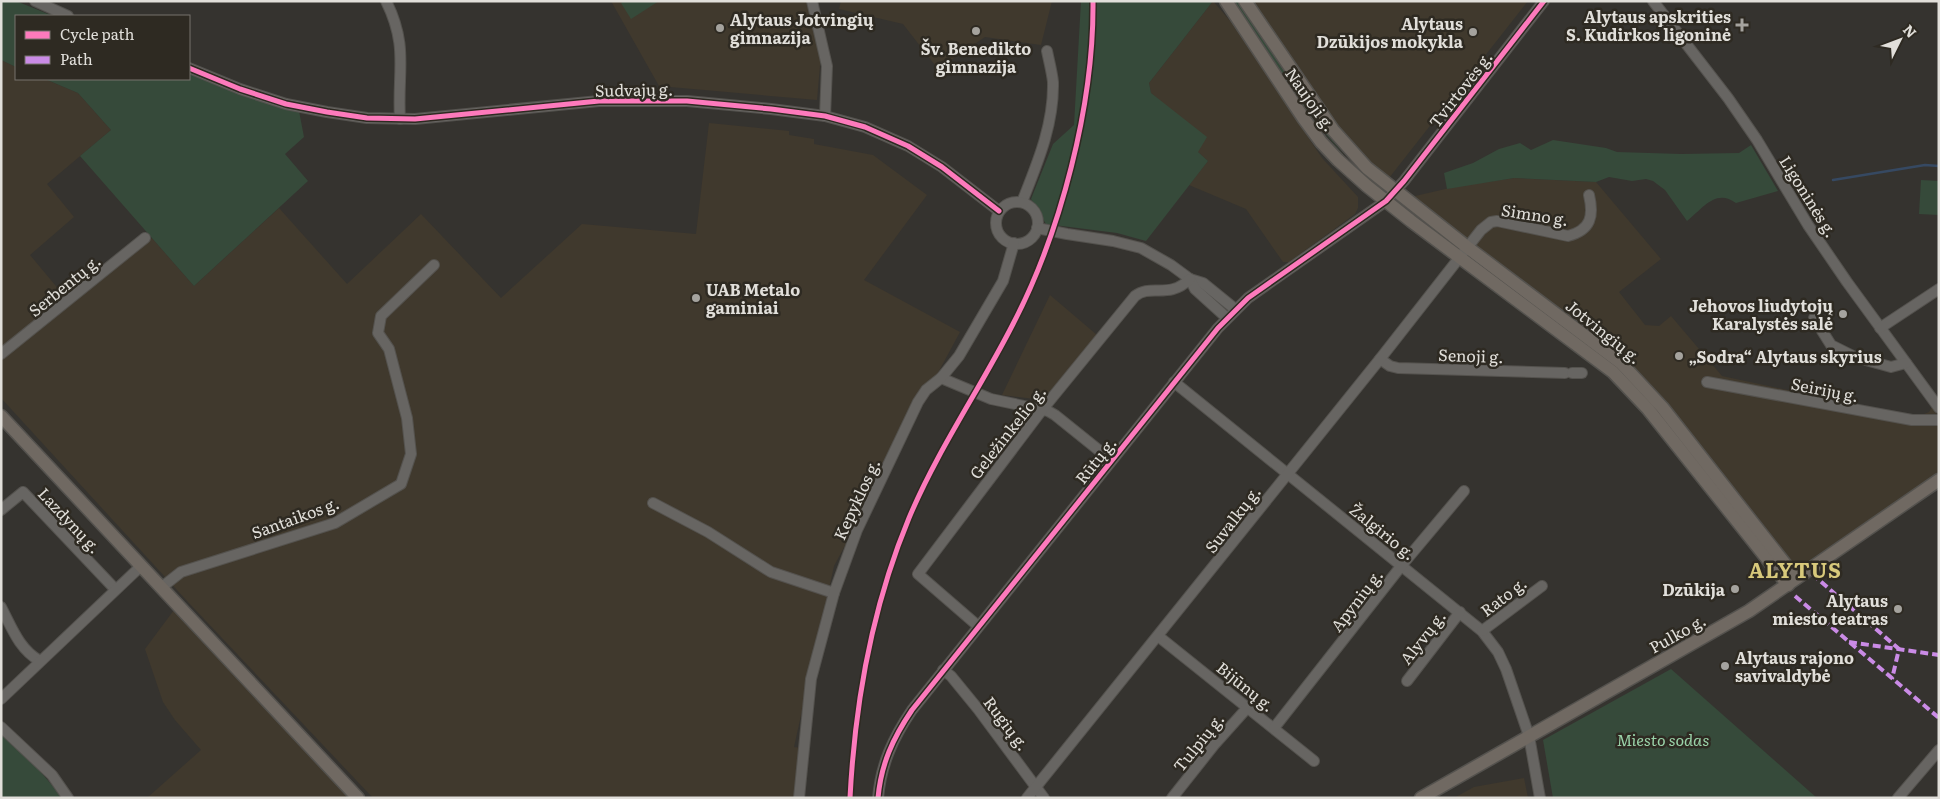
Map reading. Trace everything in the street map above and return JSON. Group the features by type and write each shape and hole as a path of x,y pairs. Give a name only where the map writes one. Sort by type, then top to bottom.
{"main road":[{"name":"Naujoji g.","path":"1226,1 1322,142 1356,176 1386,201"},
{"name":"Naujoji g.","path":"1246,1 1333,130 1367,168 1395,191"},
{"name":"Jotvingių g.","path":"1395,191 1463,252 1613,372 1705,470 1792,582"},
{"name":"Jotvingių g.","path":"1386,201 1463,252"},
{"path":"1,416 358,798"},
{"name":"Pulko g.","path":"1421,798 1749,611 1939,480"}],"street":[{"path":"35,1 66,15"},
{"path":"386,1 396,25 400,42 400,119"},
{"path":"812,1 827,66 825,116"},
{"name":"Tvirtovės g.","path":"1395,191 1544,1"},
{"name":"Ligoninės g.","path":"1653,1 1752,133 1808,225 1939,408"},
{"path":"1022,202 1046,139 1053,80 1047,51"},
{"name":"Sudvajų g.","path":"190,68 240,89 286,104 348,116 400,119 599,101 695,101 825,116 865,127 908,146 942,167 999,212"},
{"name":"Rūtų g.","path":"878,798 884,762 895,736 912,710 1227,318 1235,309 1263,287 1386,201 1395,191"},
{"name":"Simno g.","path":"1463,252 1481,230 1491,222 1497,221 1561,235 1568,236 1574,234 1582,230 1591,217 1592,208 1589,195"},
{"path":"1022,202 1027,204 1037,217 1037,228 1031,238 1014,244 1003,239 996,223 999,212 1007,204 1022,202"},
{"path":"1037,228 1126,244 1164,260 1190,279 1203,283 1235,309"},
{"name":"Serbentų g.","path":"1,354 145,238"},
{"name":"Kepyklos g.","path":"799,798 811,679 834,593 857,530 918,402 926,390 941,378 959,356 1003,281 1014,244"},
{"name":"Suvalkų g.","path":"1027,798 1380,359 1463,252"},
{"name":"Santaikos g.","path":"162,587 181,572 335,523 401,484 411,454 408,418 389,349 378,333 381,316 434,265"},
{"path":"1190,279 1195,289 1227,318"},
{"name":"Geležinkelio g.","path":"978,626 918,574 1042,410 1135,296 1144,292 1176,289 1190,279"},
{"path":"1880,328 1939,289"},
{"path":"1814,318 1831,345 1856,357 1891,367 1906,363"},
{"name":"Senoji g.","path":"1380,359 1390,366 1398,368 1573,373"},
{"path":"941,378 991,400 1042,410 1055,415 1111,460"},
{"name":"Žalgirio g.","path":"1174,382 1482,631 1498,652 1529,736 1540,798"},
{"name":"Seirijų g.","path":"1707,382 1912,420 1939,420"},
{"name":"Apynių g.","path":"1274,728 1402,565 1464,491"},
{"name":"Lazdynų g.","path":"1,510 23,492 115,589"},
{"path":"653,503 708,532 771,572 834,593"},
{"path":"1,700 141,566"},
{"name":"Rato g.","path":"1482,631 1542,586"},
{"path":"1,607 22,646 29,654 40,661"},
{"name":"Alyvų g.","path":"1407,681 1460,612"},
{"name":"Bijūnų g.","path":"1158,636 1314,760"},
{"name":"Rugių g.","path":"943,670 951,676 978,709 1044,798"},
{"name":"Tulpių g.","path":"1172,798 1214,745 1248,707"},
{"path":"1,727 52,775 68,798"},
{"path":"1898,798 1939,750"}],"shaded area":[{"name":"Alytaus Jotvingių gimnazija","path":"611,1 806,1 821,54 817,100 659,86"},
{"name":"Šv. Benedikto gimnazija","path":"841,1 1052,1 1041,45 985,37 938,69 903,24 839,9"},
{"path":"1213,1 1231,22 1322,158 1358,197 1358,208 1355,214 1289,262 1283,262 1246,209 1189,185 1208,161 1198,152 1166,106 1151,93 1149,83"},
{"path":"1253,1 1528,1 1389,178 1360,154 1338,128"},
{"path":"1,60 15,67 15,80 47,80 78,93 111,130 47,184 74,217 30,255 70,303 152,238 194,286 279,208 347,284 421,214 501,298 582,224 696,234 709,123 789,131 789,135 814,139 814,144 873,155 927,195 864,280 960,332 834,566 794,747 808,749 804,798 373,798 188,602 1,398"},
{"path":"1514,178 1596,182 1661,259 1619,292 1645,325 1659,326 1671,316 1722,376 1909,416 1924,414 1929,412 1932,407 1939,417 1939,473 1801,566 1792,565 1657,395 1411,197 1454,187"},
{"path":"1050,295 1097,335 1043,400 1002,395"},
{"path":"174,610 350,798 147,798 201,750 175,720 163,702 145,649"},
{"path":"1524,778 1528,798 1454,798 1474,787"}],"green space":[{"path":"1,1 16,1 51,15 15,15 15,67 1,60"},
{"path":"624,1 659,1 631,19 621,3"},
{"path":"1081,1 1213,1 1149,83 1151,93 1207,137 1198,152 1208,161 1146,241 1117,233 1046,224 1031,199 1053,144 1074,125"},
{"path":"1234,1 1237,1 1324,131 1345,156 1314,120 1300,101"},
{"path":"190,73 243,95 299,111 304,137 285,154 308,181 194,286 80,156 111,130 78,93 47,80 190,80"},
{"path":"1553,140 1606,148 1617,152 1681,154 1739,153 1751,145 1778,191 1736,203 1729,199 1716,199 1704,206 1687,221 1665,190 1653,181 1646,179 1632,181 1609,177 1596,182 1514,178 1447,189 1444,173 1473,163 1499,149 1520,143 1531,150"},
{"path":"1921,180 1939,181 1939,215 1919,214"},
{"name":"Miesto sodas","path":"1671,669 1817,798 1553,798 1543,740"},
{"path":"1,730 32,762 63,798 1,798"}],"waterway":[{"path":"1833,180 1925,165 1939,166"}],"marked path":[{"path":"1812,574 1899,649 1892,679"},
{"path":"1795,596 1939,718"},
{"path":"1849,642 1939,655"}],"cycle path":[{"path":"850,798 852,762 861,690 875,620 896,552 920,493 1013,324 1046,249 1060,209 1081,124 1088,82 1093,1"},
{"path":"878,798 882,774 889,752 912,710 1218,328 1248,298 1386,201 1404,181 1544,1"},
{"path":"190,68 240,89 286,104 367,118 415,119 599,101 687,101 825,116 865,127 908,146 942,167 999,211"}],"place":[{"name":"Alytaus apskrities S. Kudirkos ligoninė","path":"1742,25"},
{"name":"Alytaus Jotvingių gimnazija","path":"720,28"},
{"name":"Šv. Benedikto gimnazija","path":"976,31"},
{"name":"Alytaus Dzūkijos mokykla","path":"1473,32"},
{"name":"UAB Metalo gaminiai","path":"696,298"},
{"name":"Jehovos liudytojų Karalystės salė","path":"1843,314"},
{"name":"„Sodra“ Alytaus skyrius","path":"1679,356"},
{"name":"Dzūkija","path":"1735,589"},
{"name":"Alytaus miesto teatras","path":"1898,609"},
{"name":"Alytaus rajono savivaldybė","path":"1725,666"}],"district":[{"name":"ALYTUS","path":"1795,568"}]}
